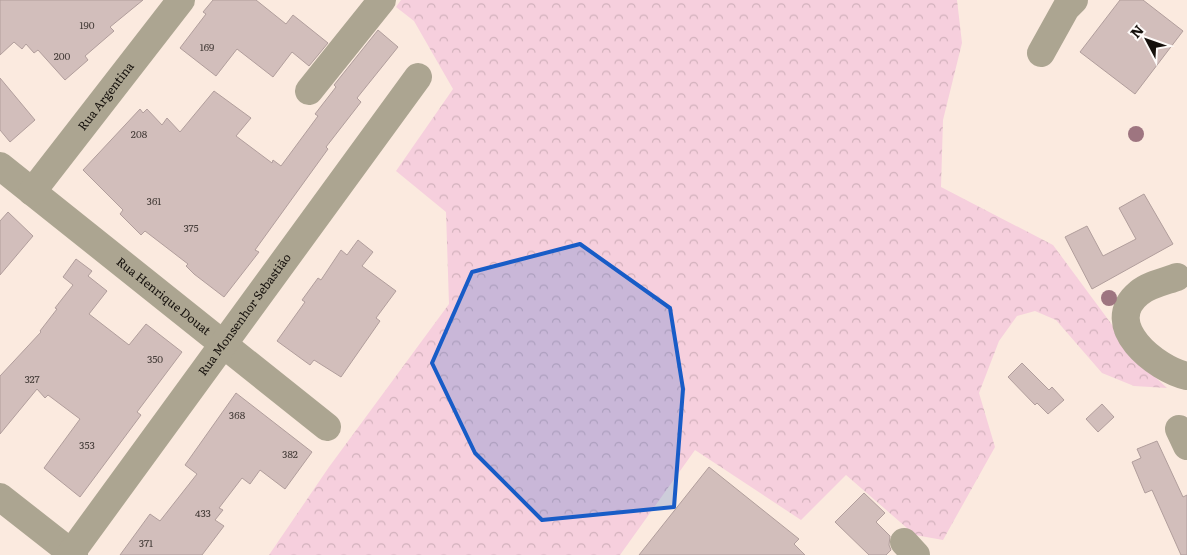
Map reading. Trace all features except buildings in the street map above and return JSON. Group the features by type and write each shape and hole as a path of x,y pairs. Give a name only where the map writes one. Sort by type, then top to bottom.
{"street":[{"name":"Rua Argentina","path":"32,192 181,0"},
{"path":"309,91 382,0"},
{"path":"1041,52 1066,8 1074,0"},
{"name":"Rua Monsenhor Sebastião","path":"73,554 223,344 418,77"},
{"name":"Rua Henrique Douat","path":"0,166 327,427"},
{"path":"1177,277 1140,292 1126,310 1125,324 1131,338 1142,350 1157,362 1187,376"},
{"path":"0,497 73,554"}],"highlighted area":[{"path":"580,244 670,308 683,389 674,507 542,520 475,453 432,363 472,272"}],"green space":[{"path":"401,0 957,0 962,43 943,120 941,187 1053,245 1141,364 1167,388 1134,386 1102,373 1056,320 1035,311 1017,316 999,341 979,393 995,447 943,540 915,535 846,475 801,520 695,450 620,555 269,555 329,467 449,304 446,212 396,171 453,89 414,21 396,7"}]}
